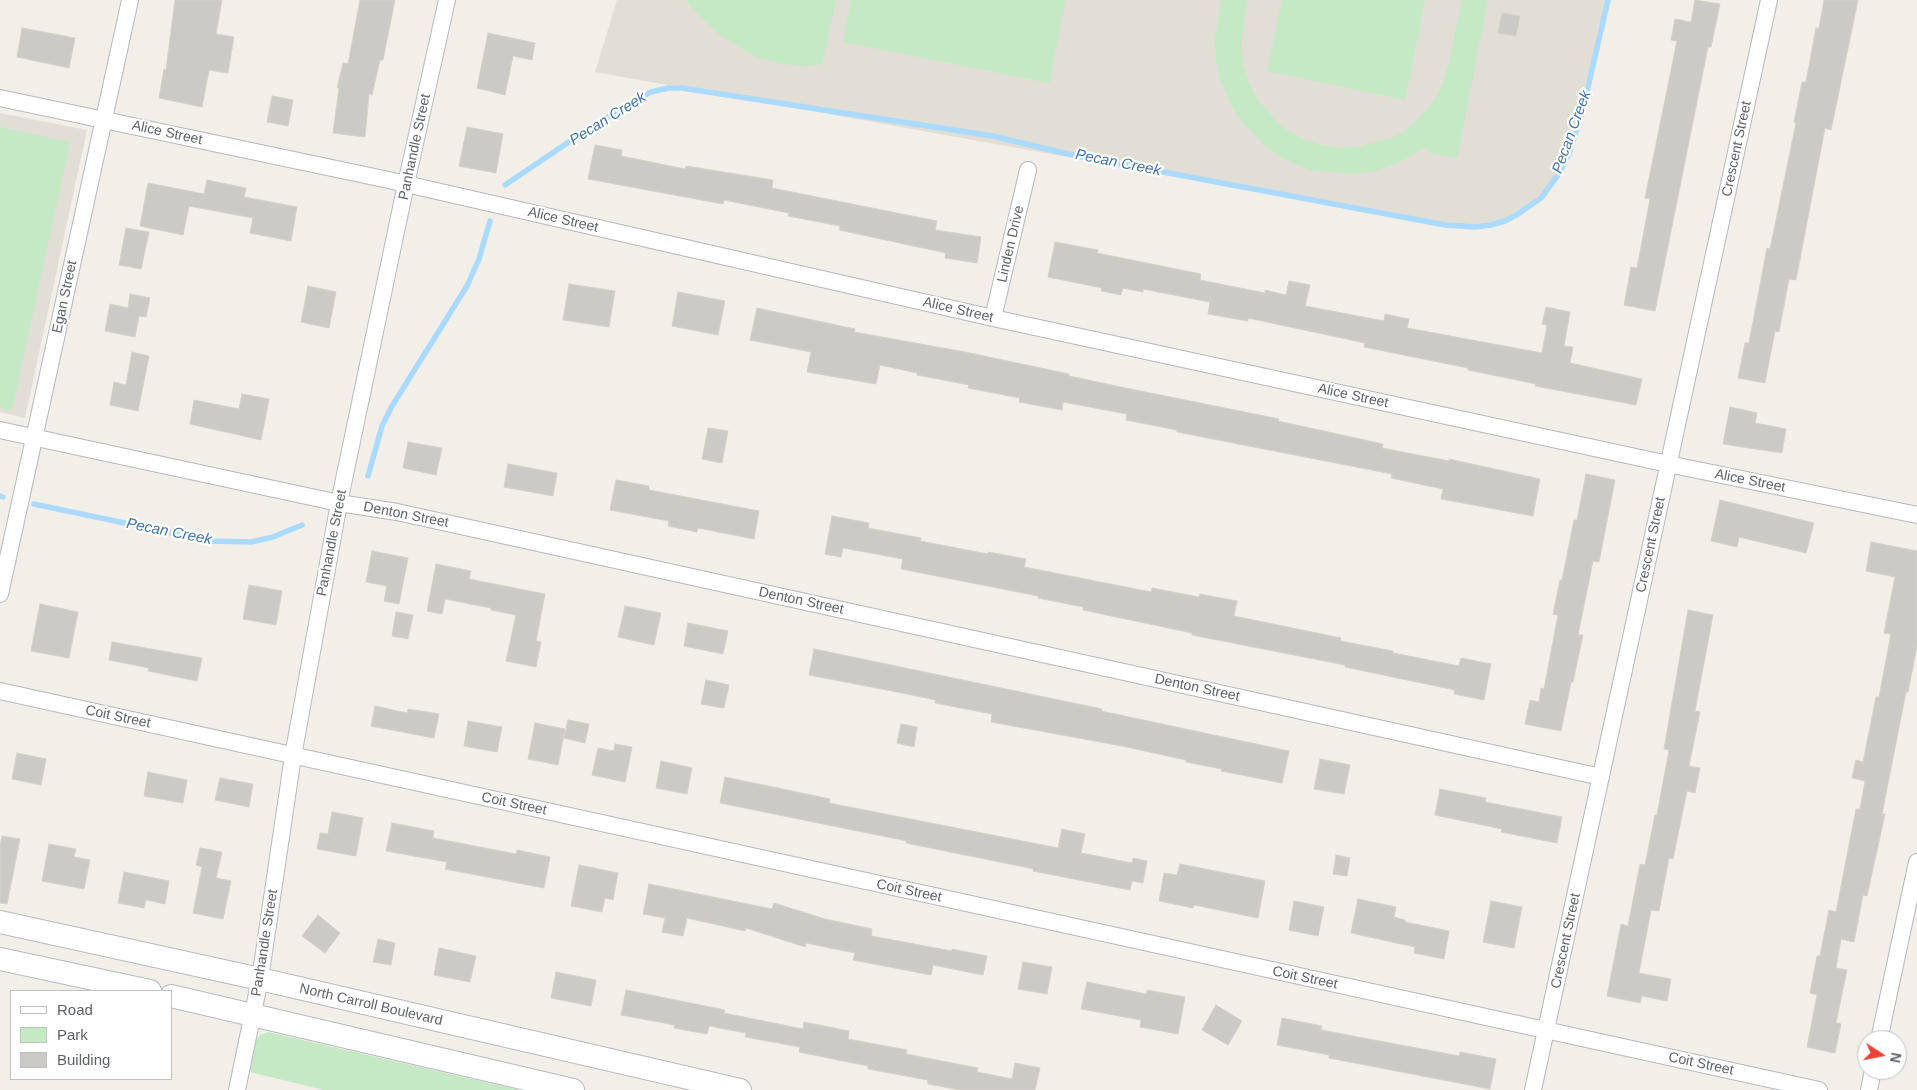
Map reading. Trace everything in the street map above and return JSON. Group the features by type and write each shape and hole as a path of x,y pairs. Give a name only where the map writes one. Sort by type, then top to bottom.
{"main road":[{"name":"North Carroll Boulevard","path":"0,922 260,979 740,1090"},
{"path":"0,960 145,990"},
{"path":"172,996 573,1090"}],"street":[{"name":"Egan Street","path":"0,594 130,0"},
{"name":"Panhandle Street","path":"237,1090 254,1015 293,756 339,503 447,0"},
{"name":"Crescent Street","path":"1534,1090 1769,0"},
{"name":"Alice Street","path":"0,98 406,184 994,318 1668,464 1917,515"},
{"name":"Linden Drive","path":"994,318 1028,170"},
{"name":"Denton Street","path":"0,430 339,503 397,512 1601,778"},
{"name":"Coit Street","path":"0,692 1819,1090"},
{"path":"1881,1030 1917,862"}],"shaded area":[{"path":"617,0 1608,0 1583,109 1569,154 1558,175 1541,198 1518,214 1505,221 1475,227 1451,226 595,72"},
{"path":"0,113 87,130 25,418 0,412"}],"green space":[{"path":"687,0 836,0 822,64 802,66 783,64 756,57 721,36 691,7"},
{"path":"851,0 1066,0 1049,83 843,42"},
{"path":"1221,0 1248,0 1241,47 1243,64 1249,83 1259,102 1283,128 1305,140 1340,148 1357,147 1391,138 1405,131 1421,116 1433,102 1442,85 1448,67 1462,0 1488,0 1457,158 1430,153 1425,148 1396,164 1373,172 1352,174 1310,170 1284,159 1266,147 1237,116 1221,82 1216,62 1215,39"},
{"path":"1282,0 1425,0 1405,100 1267,71"},
{"path":"0,127 70,142 12,410 0,408"},
{"path":"268,1032 519,1090 324,1090 250,1072 256,1041 260,1035"}],"building":[{"path":"175,0 222,0 216,34 234,37 228,73 209,70 202,107 159,98 164,69 166,70"},
{"path":"360,0 395,0 383,60 380,60 372,95 369,94 365,137 333,133 339,88 337,88 343,63 348,64"},
{"path":"1695,0 1720,4 1711,47 1708,47 1655,311 1624,305 1631,267 1637,268 1650,199 1645,198 1677,41 1671,40 1675,19 1691,22"},
{"path":"1824,0 1858,0 1831,130 1825,128 1796,280 1789,279 1779,332 1775,331 1765,383 1738,378 1745,343 1749,343 1767,248 1770,249 1796,123 1794,122 1802,82 1806,82 1816,28 1819,28"},
{"path":"1502,13 1520,16 1516,36 1498,33"},
{"path":"22,28 75,38 69,68 17,57"},
{"path":"488,33 535,43 532,60 513,56 505,95 477,88"},
{"path":"272,96 293,100 288,126 267,122"},
{"path":"467,127 503,134 496,173 459,166"},
{"path":"595,145 622,150 621,156 685,169 686,166 773,180 772,188 937,221 935,230 981,237 977,263 945,258 946,253 839,230 840,226 788,216 789,213 724,200 723,204 588,179"},
{"path":"207,180 246,188 244,197 297,207 291,241 250,233 253,218 189,206 183,235 140,226 148,183 204,194"},
{"path":"126,228 149,232 141,269 119,265"},
{"path":"1055,242 1098,250 1097,253 1201,274 1200,280 1265,293 1265,290 1286,295 1289,281 1310,285 1305,306 1384,321 1385,314 1409,319 1407,328 1542,353 1547,325 1542,324 1546,307 1570,312 1564,346 1573,347 1570,363 1642,379 1636,405 1535,386 1536,384 1468,370 1468,368 1364,347 1365,343 1248,318 1248,321 1208,314 1210,302 1143,289 1143,292 1123,288 1121,295 1101,291 1102,288 1048,277"},
{"path":"569,284 615,291 609,327 563,320"},
{"path":"308,286 336,292 329,328 301,322"},
{"path":"678,292 725,301 718,335 672,326"},
{"path":"130,294 150,298 146,317 139,316 135,337 105,331 110,304 128,308"},
{"path":"757,308 855,329 854,332 965,352 1069,374 1069,376 1279,419 1278,421 1383,444 1382,448 1449,461 1449,459 1540,479 1533,516 1441,499 1443,489 1391,478 1392,474 1177,432 1177,430 1126,420 1127,414 1063,402 1062,410 1019,402 1020,398 968,388 969,385 917,375 917,373 880,365 876,384 807,372 811,352 750,340"},
{"path":"132,352 149,356 138,411 110,405 114,382 126,385"},
{"path":"242,394 269,399 261,440 190,424 194,400 239,409"},
{"path":"1730,407 1757,413 1755,423 1786,429 1782,453 1723,444"},
{"path":"708,428 728,431 722,463 702,459"},
{"path":"408,442 442,448 436,475 403,468"},
{"path":"508,464 557,473 553,496 504,487"},
{"path":"1586,474 1615,480 1599,562 1593,561 1578,635 1583,635 1561,731 1525,724 1530,700 1539,702 1541,688 1544,689 1558,615 1553,614 1574,520 1577,520"},
{"path":"616,480 649,486 649,490 759,511 754,539 698,528 697,532 668,526 669,521 610,510"},
{"path":"1720,500 1814,523 1806,553 1739,537 1737,547 1711,541"},
{"path":"832,516 869,523 868,528 921,538 920,541 1026,559 1024,567 1151,592 1152,588 1199,597 1200,594 1237,601 1234,616 1341,638 1340,641 1393,651 1393,653 1459,666 1461,658 1491,664 1484,700 1454,694 1455,690 1345,667 1345,665 1192,635 1192,633 1083,610 1083,607 1038,598 1038,596 901,569 903,559 843,548 841,557 825,554"},
{"path":"1871,542 1917,551 1917,646 1908,692 1906,692 1882,814 1885,814 1867,896 1863,895 1854,942 1841,939 1836,968 1847,970 1836,1023 1841,1024 1835,1053 1807,1047 1817,995 1810,993 1829,910 1836,912 1856,809 1860,809 1865,781 1852,778 1856,760 1863,762 1876,697 1879,697 1891,634 1884,633 1895,577 1866,571"},
{"path":"372,551 408,558 399,604 384,601 387,586 366,582"},
{"path":"436,564 471,571 469,579 545,594 536,641 541,642 536,667 506,661 516,615 445,599 442,614 427,611"},
{"path":"249,585 282,591 276,625 243,619"},
{"path":"40,604 78,612 69,658 31,651"},
{"path":"625,606 661,613 654,645 618,637"},
{"path":"1688,610 1713,615 1695,711 1700,712 1689,766 1700,768 1695,793 1687,791 1673,859 1669,858 1659,911 1651,910 1639,973 1671,979 1667,1001 1642,996 1640,1003 1607,996 1621,924 1628,926 1640,864 1645,865 1655,815 1657,815 1669,750 1664,749"},
{"path":"396,612 413,615 408,639 392,636"},
{"path":"688,623 728,631 723,654 684,646"},
{"path":"112,642 202,658 197,681 148,671 149,668 109,660"},
{"path":"814,649 1102,709 1101,711 1289,751 1282,783 1221,771 1222,769 1122,746 991,722 992,714 935,703 936,700 809,675"},
{"path":"706,680 729,685 724,708 701,704"},
{"path":"375,706 407,713 408,709 439,714 434,738 371,726"},
{"path":"568,720 589,724 585,743 564,738"},
{"path":"468,721 502,727 497,752 464,746"},
{"path":"535,723 565,729 558,765 528,759"},
{"path":"901,724 917,727 914,747 897,743"},
{"path":"615,744 632,747 625,782 592,775 598,748 614,751"},
{"path":"17,753 46,759 41,785 12,779"},
{"path":"1320,759 1350,765 1344,794 1314,789"},
{"path":"661,761 692,768 687,794 656,788"},
{"path":"148,772 187,780 183,803 144,796"},
{"path":"725,777 830,799 829,803 1058,848 1062,829 1085,834 1081,853 1132,863 1133,858 1147,861 1143,883 1132,881 1130,890 1033,871 1034,869 906,843 907,841 720,803"},
{"path":"220,778 253,784 249,807 215,800"},
{"path":"1440,789 1486,798 1485,802 1562,817 1557,843 1501,832 1502,829 1435,815"},
{"path":"332,812 363,818 356,856 317,849 320,833 328,834"},
{"path":"392,823 434,831 433,838 516,854 517,850 550,857 544,888 445,869 447,862 386,851"},
{"path":"2,836 20,839 7,904 0,903 0,846"},
{"path":"49,844 76,849 74,857 90,860 84,889 42,881"},
{"path":"200,848 222,852 216,878 231,881 223,919 193,913 202,867 196,865"},
{"path":"1336,855 1350,858 1347,876 1333,874"},
{"path":"1180,864 1265,881 1258,918 1194,905 1193,908 1159,901 1164,873 1177,875"},
{"path":"579,865 618,873 613,900 605,898 602,912 571,906"},
{"path":"124,872 169,881 165,904 146,900 144,908 118,903"},
{"path":"649,884 772,909 774,903 825,919 872,929 871,936 987,956 983,975 933,965 931,975 853,960 855,953 806,943 805,947 746,928 745,931 687,918 683,936 662,932 665,918 643,914"},
{"path":"1358,899 1396,907 1394,917 1405,920 1405,922 1449,931 1444,959 1414,953 1415,947 1351,933"},
{"path":"1294,901 1324,907 1318,936 1289,930"},
{"path":"1491,901 1522,907 1514,948 1483,942"},
{"path":"318,915 340,933 325,953 302,936"},
{"path":"378,939 395,943 391,965 373,962"},
{"path":"439,948 476,956 470,982 434,975"},
{"path":"1023,962 1052,967 1047,994 1018,989"},
{"path":"556,972 596,980 591,1006 551,998"},
{"path":"1087,982 1146,994 1147,990 1185,997 1178,1034 1140,1027 1141,1020 1081,1009"},
{"path":"626,990 725,1010 724,1013 803,1029 804,1022 849,1031 848,1039 907,1050 906,1054 978,1068 977,1072 1012,1079 1015,1063 1040,1068 1035,1090 960,1090 928,1084 928,1080 868,1069 868,1066 799,1052 800,1047 745,1037 746,1033 709,1026 707,1034 674,1028 675,1025 621,1015"},
{"path":"1216,1005 1242,1021 1228,1045 1202,1030"},
{"path":"1282,1018 1322,1026 1321,1030 1459,1056 1460,1052 1496,1059 1490,1089 1329,1058 1329,1055 1277,1045"}],"waterway":[{"name":"Pecan Creek","path":"505,185 588,129 637,99 651,92 668,88 682,88 993,136 1068,154 1445,225 1475,227 1491,225 1505,221 1518,214 1541,198 1558,175 1569,154 1583,109 1608,0"},
{"name":"Pecan Creek","path":"368,476 382,426 392,406 467,286 479,259 490,221"},
{"name":"Pecan Creek","path":"34,504 210,541 251,542 273,537 302,525"}]}
